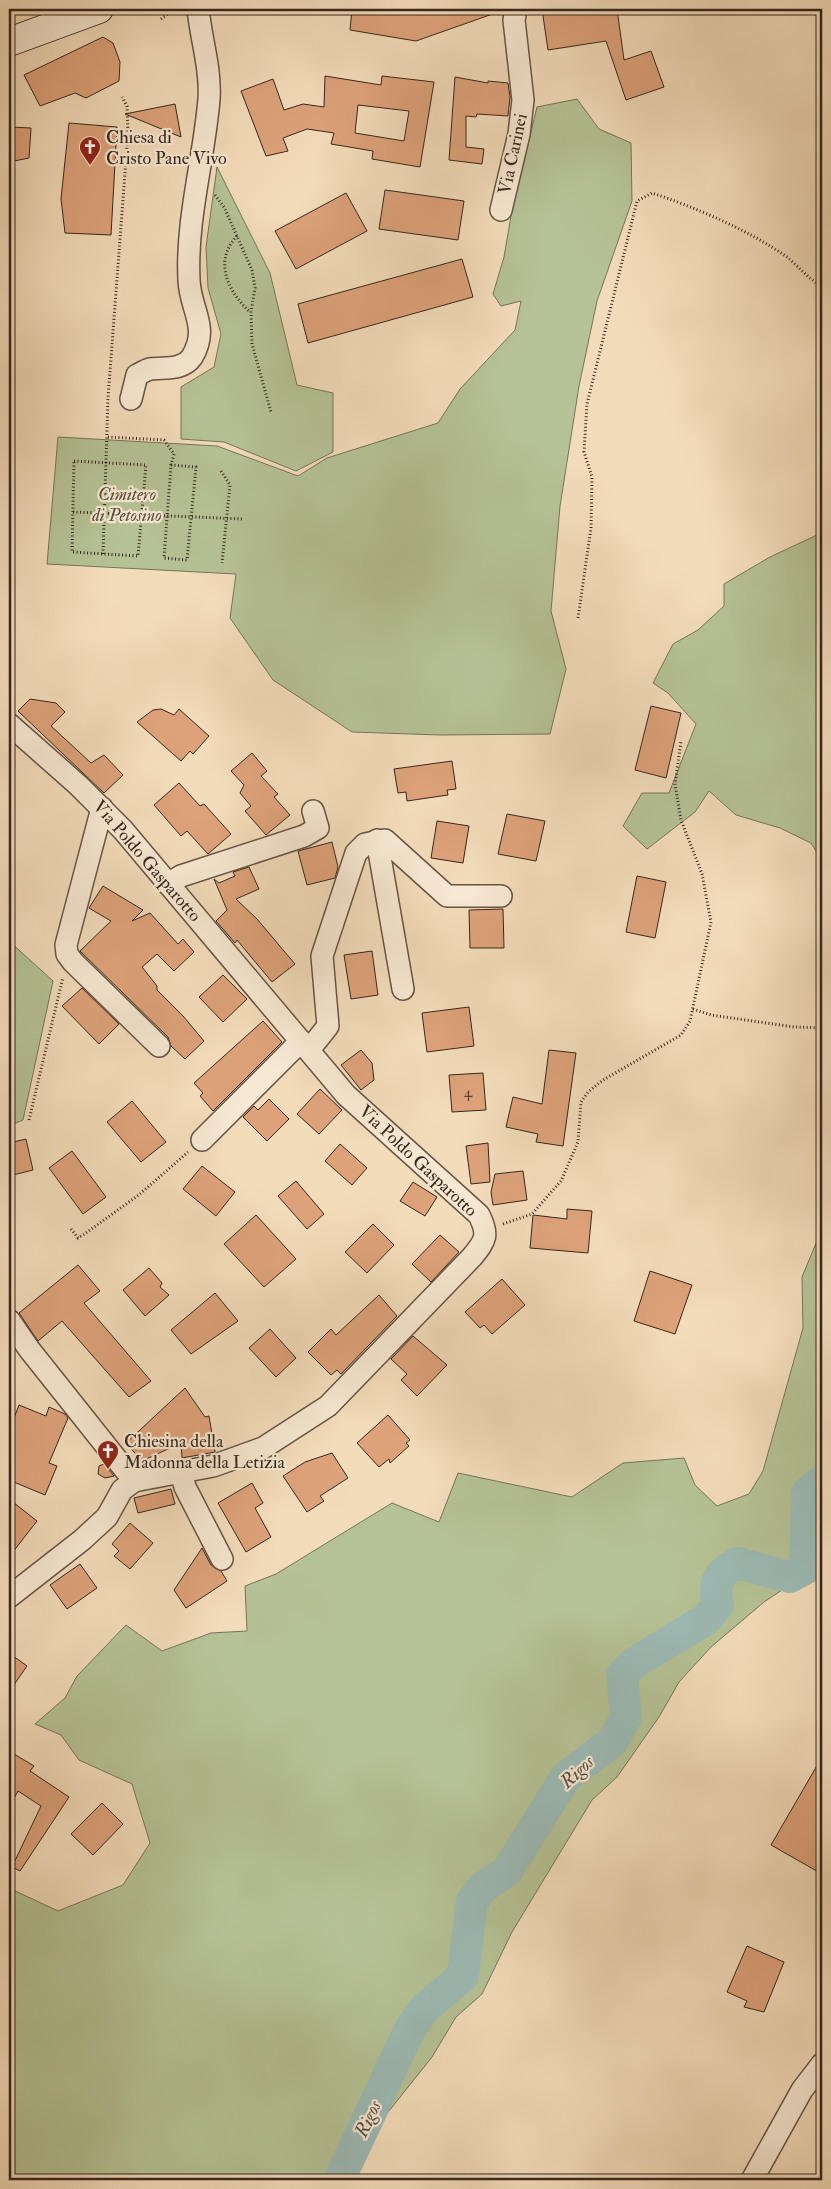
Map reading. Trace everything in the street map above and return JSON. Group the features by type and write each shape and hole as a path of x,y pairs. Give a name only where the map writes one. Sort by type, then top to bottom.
{"street":[{"path":"9,42 99,9"},
{"path":"131,399 136,375 149,369 176,368 190,359 199,344 201,331 189,282 189,241 209,98 207,63 198,9"},
{"name":"Via Carinei","path":"501,210 519,134 523,100 514,20 516,9"},
{"name":"Via Poldo Gasparotto","path":"9,724 102,808 346,1095 479,1215 486,1229 483,1243 472,1257 328,1406 263,1448 213,1466 134,1481"},
{"path":"102,808 66,945 67,954 159,1046"},
{"path":"168,884 181,876 304,836 318,828 313,811"},
{"path":"202,1140 328,1026 322,956 356,853 366,844 377,840 385,840 447,896 501,896"},
{"path":"377,840 403,989"},
{"path":"9,1320 35,1357 134,1481 122,1490 107,1517 82,1540 9,1597"},
{"path":"182,1472 185,1487 222,1559"},
{"path":"752,2180 812,2090 822,2064"}],"path":[{"path":"161,19 172,11"},
{"path":"103,554 108,398 128,133 126,106 122,97"},
{"path":"197,182 210,188 224,207 252,270 255,288 251,312 252,344 271,412"},
{"path":"578,618 591,528 592,477 584,452 587,404 637,201 652,193 714,218 786,257 822,287"},
{"path":"238,236 231,243 225,262 227,282 237,300 251,312"},
{"path":"108,437 164,440 174,454 171,465 164,558 188,560 196,466 171,465"},
{"path":"74,460 107,462 146,465 138,556 72,552 74,460"},
{"path":"221,471 230,485 222,563"},
{"path":"73,512 243,519"},
{"path":"486,1229 532,1214 560,1181 578,1142 581,1102 588,1092 603,1080 681,1035 690,1021 711,922 702,874 681,820 675,784 681,741"},
{"path":"29,1120 62,981"},
{"path":"693,1010 711,1015 794,1027 822,1028"},
{"path":"71,1229 78,1238 86,1233 140,1194 202,1140"}],"green space":[{"name":"Cimitero di Petosino","path":"577,99 599,129 631,143 632,201 597,301 579,386 560,506 551,611 566,669 550,734 441,735 352,732 273,680 230,618 236,574 47,564 58,437 217,446 298,476 327,458 438,423 460,389 515,330 521,301 501,306 493,294 504,257 512,210 537,107"},
{"path":"217,167 270,273 297,385 333,393 333,452 296,471 224,442 181,439 181,387 214,367 221,334 208,288 206,247"},
{"path":"822,531 822,860 811,843 780,828 736,815 709,791 695,812 647,849 623,826 642,793 669,793 696,724 668,693 653,683 673,644 698,630 724,606 724,584 770,557"},
{"path":"9,941 53,981 23,1120 9,1126"},
{"path":"822,1229 822,1498 814,1505 815,1531 810,1554 810,1577 785,1588 764,1602 711,1647 679,1682 659,1717 617,1777 592,1800 512,1932 482,1994 456,2017 432,2057 389,2111 369,2130 351,2180 9,2180 9,1893 11,1889 58,1911 123,1885 150,1843 132,1784 79,1760 61,1735 35,1724 65,1698 77,1676 126,1625 162,1651 211,1633 247,1631 245,1586 276,1574 392,1503 439,1522 458,1473 572,1497 623,1463 684,1458 695,1485 717,1506 749,1494 763,1471 803,1328 802,1277"}],"building":[{"path":"352,9 501,9 501,11 416,41 350,30"},
{"path":"542,9 596,9 596,11 617,9 624,60 651,51 664,87 626,100 606,41 548,50"},
{"path":"103,37 113,43 120,62 119,81 86,98 75,93 40,106 24,75"},
{"path":"325,76 381,85 382,76 434,82 420,167 372,159 373,151 331,144 334,133 307,129 283,138 288,151 266,156 241,91 273,79 284,110 303,104 324,107","holes":["358,105 409,111 404,141 355,133"]},
{"path":"455,77 488,83 488,81 508,83 510,97 508,116 477,114 476,117 466,116 466,147 484,149 482,164 449,160"},
{"path":"175,104 181,137 125,114"},
{"name":"Chiesa di Cristo Pane Vivo","path":"69,123 117,127 111,235 65,233 61,199"},
{"path":"9,127 31,128 29,158 9,162"},
{"path":"385,190 464,201 458,240 379,229"},
{"path":"346,193 367,231 296,269 275,231"},
{"path":"462,259 473,297 308,343 298,304"},
{"path":"30,699 56,703 65,712 51,726 91,763 104,755 123,775 104,793 18,711"},
{"path":"651,706 681,713 666,778 635,770"},
{"path":"161,709 174,715 179,709 209,736 193,754 190,751 181,761 137,722 153,710"},
{"path":"252,753 267,771 261,776 278,794 274,797 290,815 266,835 245,811 251,806 240,793 244,785 231,771"},
{"path":"452,761 456,789 447,790 448,795 407,801 406,792 398,793 394,769"},
{"path":"179,783 200,806 204,804 231,834 208,854 187,831 181,836 154,805"},
{"path":"507,814 545,821 536,861 498,854"},
{"path":"437,821 469,826 463,863 431,858"},
{"path":"332,842 338,867 335,878 307,885 298,851"},
{"path":"249,867 259,889 236,899 257,919 295,964 272,982 237,940 235,943 216,921 227,910 214,879 219,883 235,876 233,872"},
{"path":"637,876 666,882 655,938 626,932"},
{"path":"103,886 143,910 132,921 150,913 178,944 183,939 194,952 174,971 157,954 142,967 157,986 157,990 204,1041 185,1059 171,1046 168,1037 80,951 111,921 89,908"},
{"path":"503,909 504,948 470,948 469,910"},
{"path":"372,951 378,995 351,999 344,955"},
{"path":"223,975 247,999 223,1022 199,997"},
{"path":"82,988 119,1024 99,1044 62,1006"},
{"path":"469,1007 474,1046 427,1052 422,1013"},
{"path":"263,1021 282,1042 213,1111 200,1096 203,1093 194,1083"},
{"path":"361,1050 372,1063 374,1080 361,1090 341,1065"},
{"path":"549,1050 576,1053 563,1146 536,1142 538,1134 506,1127 513,1097 542,1104"},
{"path":"483,1073 486,1110 452,1112 449,1075"},
{"path":"320,1089 342,1110 319,1134 297,1114"},
{"path":"269,1099 289,1119 267,1141 243,1117 254,1106 258,1110"},
{"path":"132,1101 166,1142 141,1162 107,1122"},
{"path":"26,1139 33,1170 9,1176 9,1143"},
{"path":"488,1143 490,1182 471,1184 466,1146"},
{"path":"340,1144 367,1168 352,1185 325,1161"},
{"path":"72,1151 106,1197 83,1214 49,1168"},
{"path":"202,1166 235,1192 216,1216 183,1189"},
{"path":"523,1171 527,1200 493,1205 491,1192 495,1174"},
{"path":"296,1181 324,1214 307,1229 278,1196"},
{"path":"413,1182 437,1197 425,1216 400,1201"},
{"path":"567,1209 592,1211 588,1253 530,1248 533,1215 567,1219"},
{"path":"256,1215 296,1259 264,1287 224,1244"},
{"path":"373,1224 394,1245 367,1273 345,1252"},
{"path":"440,1235 459,1252 431,1282 412,1264"},
{"path":"78,1265 100,1291 84,1303 151,1381 129,1397 62,1321 38,1341 19,1313"},
{"path":"149,1268 162,1283 160,1287 169,1295 145,1316 123,1290"},
{"path":"650,1271 692,1285 675,1334 634,1321"},
{"path":"502,1279 525,1305 492,1334 484,1325 480,1328 465,1312"},
{"path":"215,1293 238,1321 191,1354 171,1330"},
{"path":"379,1295 397,1316 341,1374 337,1370 331,1375 308,1352 331,1329 336,1335"},
{"path":"270,1329 296,1358 276,1377 249,1348"},
{"path":"413,1336 447,1365 417,1396 401,1380 407,1374 391,1359"},
{"path":"185,1388 205,1417 209,1416 215,1452 182,1458 181,1443 142,1461 126,1443"},
{"path":"19,1405 46,1416 49,1407 65,1414 68,1418 49,1463 57,1466 45,1495 9,1480 9,1431"},
{"path":"388,1415 410,1440 406,1443 409,1446 390,1463 389,1459 379,1467 357,1443"},
{"path":"332,1453 348,1478 320,1496 324,1501 307,1512 283,1476 305,1462"},
{"path":"104,1464 114,1476 105,1478 98,1474 99,1466"},
{"path":"252,1483 263,1503 255,1508 271,1537 246,1552 218,1503"},
{"path":"171,1489 175,1504 138,1513 134,1498"},
{"path":"9,1499 37,1521 9,1557"},
{"path":"130,1523 153,1543 130,1569 114,1556 119,1551 112,1544"},
{"path":"202,1548 211,1565 221,1571 227,1581 186,1608 174,1590"},
{"path":"80,1564 97,1588 67,1609 50,1585"},
{"path":"9,1653 27,1666 9,1692"},
{"path":"9,1751 34,1766 30,1771 69,1797 20,1871 12,1867 41,1806 18,1791 9,1808"},
{"path":"822,1757 822,1874 771,1845"},
{"path":"102,1803 123,1824 93,1855 71,1834"},
{"path":"747,1946 784,1962 764,2012 744,2007 747,2001 727,1992"}],"waterway":[{"name":"Rigos","path":"339,2180 410,2029 426,2007 463,1976 472,1901 483,1887 507,1871 565,1778 612,1742 626,1717 622,1675 634,1663 705,1620 718,1605 716,1590 718,1580 725,1571 737,1563 790,1577 805,1569 807,1493 822,1481"}],"place":[{"name":"Chiesa di Cristo Pane Vivo","path":"90,166"},
{"name":"Chiesina della Madonna della Letizia","path":"108,1470"}]}
